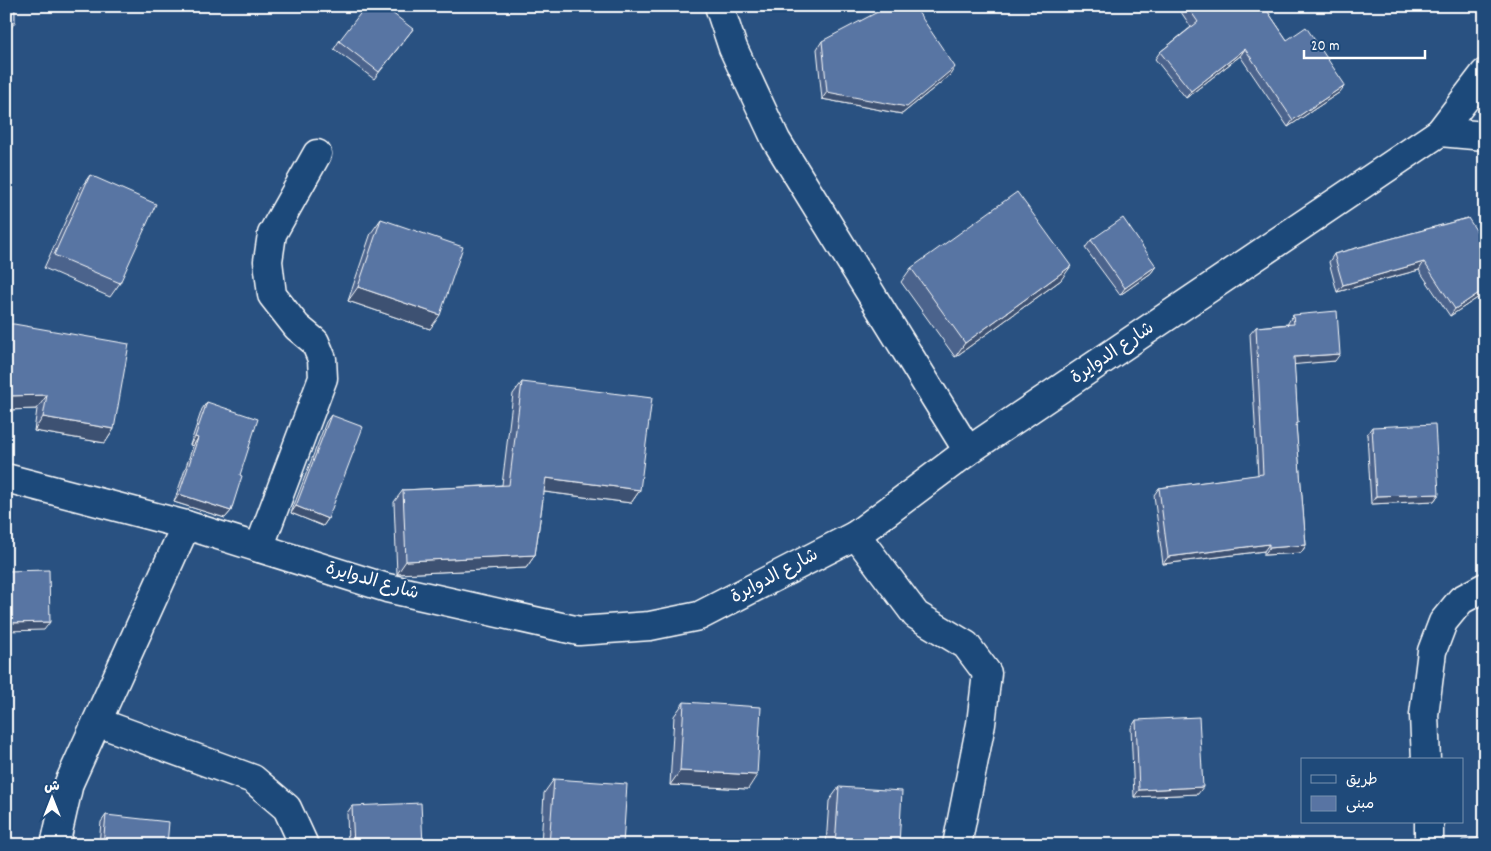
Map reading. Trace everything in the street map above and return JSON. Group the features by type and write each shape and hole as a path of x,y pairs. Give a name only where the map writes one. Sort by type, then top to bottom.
{"street":[{"path":"719,6 733,48 776,140 968,452"},
{"name":"شارع الدوايرة","path":"6,478 186,525 387,588 579,631 650,626 699,616 856,534 968,452 1440,132 1485,73"},
{"path":"1440,132 1485,136"},
{"path":"259,548 323,378 322,359 315,342 297,327 272,295 268,261 272,234 317,154"},
{"path":"55,845 69,782 186,525"},
{"path":"856,534 916,615 966,645 987,673 981,724 957,845"},
{"path":"1426,758 1424,715 1432,650 1443,622 1460,600 1485,587"},
{"path":"97,722 253,779 287,808 304,845"},
{"path":"1429,824 1430,845"}],"building":[{"path":"6,6 15,6 15,22 6,22"},
{"path":"366,6 383,6 413,29 379,72 339,41"},
{"path":"889,6 914,6 955,67 907,107 827,92 822,41"},
{"path":"1187,6 1264,6 1287,40 1306,27 1345,85 1293,120 1245,49 1191,91 1160,52 1198,22"},
{"path":"90,175 156,204 120,283 54,255"},
{"path":"1017,192 1071,266 965,343 911,268"},
{"path":"1123,218 1156,266 1125,288 1091,240"},
{"path":"1468,218 1485,244 1485,289 1455,309 1424,262 1343,285 1334,254"},
{"path":"381,219 463,247 440,315 358,287"},
{"path":"1337,311 1340,354 1294,357 1298,423 1296,424 1306,545 1269,548 1269,544 1168,557 1159,488 1263,474 1256,327 1294,324 1293,315"},
{"path":"6,324 129,344 114,429 43,417 47,395 6,396"},
{"path":"522,382 652,398 640,490 546,478 535,555 406,561 403,490 509,485"},
{"path":"207,402 258,419 240,475 242,476 231,511 179,494 198,438 195,437"},
{"path":"331,415 363,427 328,519 296,506"},
{"path":"1435,424 1439,494 1376,496 1372,427"},
{"path":"49,570 50,622 6,623 6,571"},
{"path":"684,702 761,707 757,775 680,771"},
{"path":"1199,717 1203,787 1139,790 1136,720"},
{"path":"554,779 627,784 623,845 549,845"},
{"path":"839,787 902,791 899,845 835,845"},
{"path":"421,803 423,845 354,845 352,806"},
{"path":"106,815 169,822 167,845 103,845"},
{"path":"1485,838 1485,845 1462,845 1462,840"}]}
